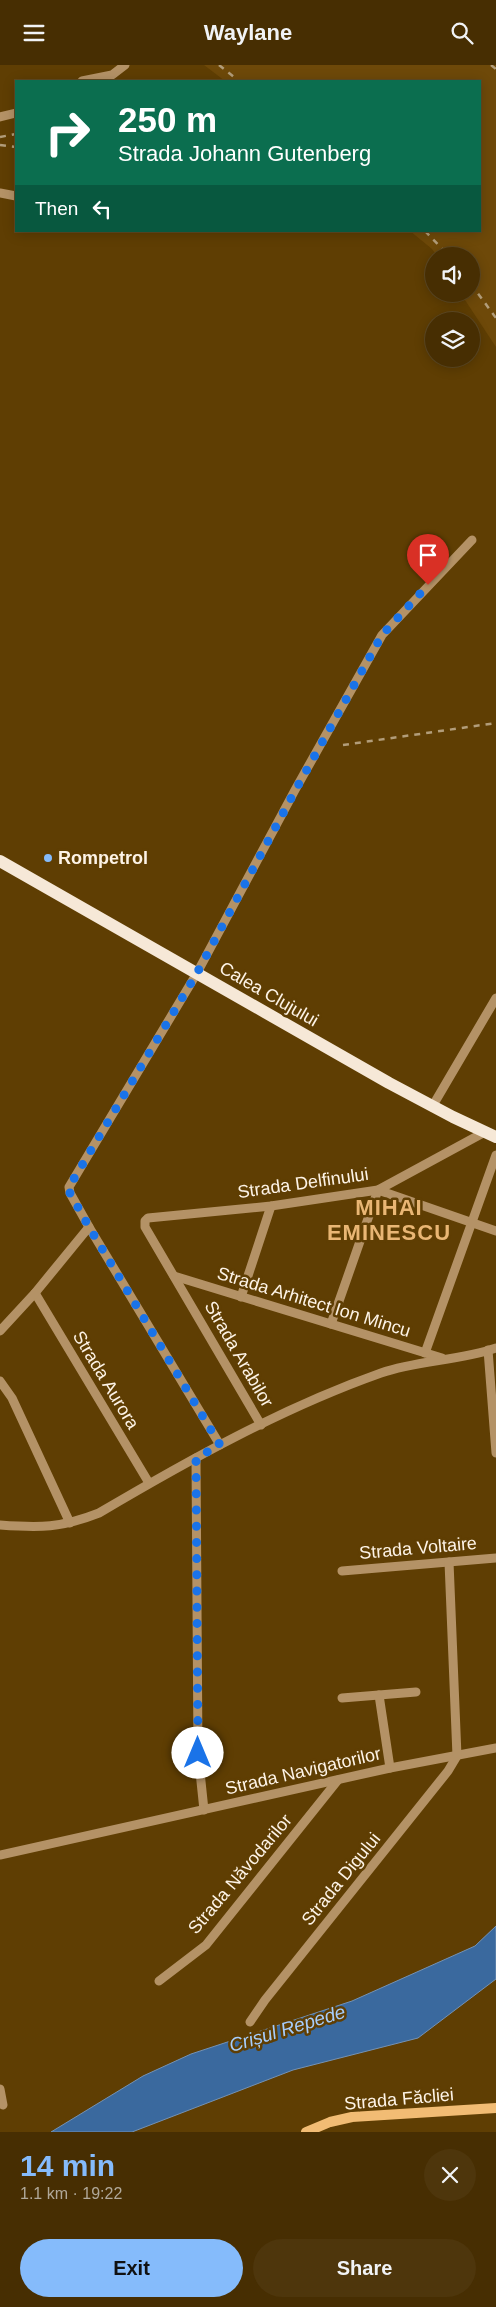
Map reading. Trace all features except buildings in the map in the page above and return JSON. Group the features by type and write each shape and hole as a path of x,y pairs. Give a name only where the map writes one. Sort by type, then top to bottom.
{"main road":[{"name":"Calea Clujului","path":"0,861 432,1107 482,1133 496,1137"}],"street":[{"path":"87,80 112,75 125,65"},
{"path":"0,117 15,113"},
{"path":"0,193 15,196"},
{"path":"220,1445 89,1227 70,1193 69,1187 197,973 382,635 472,540"},
{"path":"432,1107 496,998"},
{"name":"Strada Delfinului","path":"145,1221 148,1218 271,1205 378,1190 482,1133"},
{"path":"425,1353 496,1155"},
{"path":"331,1324 378,1190 496,1231"},
{"path":"241,1297 271,1205"},
{"name":"Strada Arabilor","path":"145,1221 145,1227 261,1425"},
{"path":"0,1331 89,1227"},
{"name":"Strada Arhitect Ion Mincu","path":"174,1276 444,1359"},
{"name":"Strada Aurora","path":"34,1293 149,1483"},
{"path":"0,1525 46,1528 70,1523 99,1513 149,1483 220,1445 331,1391 403,1366 492,1349 496,1453"},
{"path":"0,1381 12,1398 70,1523"},
{"path":"196,1458 198,1753 204,1810"},
{"name":"Strada Voltaire","path":"342,1571 496,1558"},
{"path":"449,1562 457,1756"},
{"path":"342,1698 416,1692"},
{"path":"379,1695 390,1768"},
{"name":"Strada Navigatorilor","path":"0,1855 390,1768 496,1749"},
{"name":"Strada Digului","path":"250,2022 265,2000 448,1771 457,1756"},
{"name":"Strada Năvodarilor","path":"159,1981 206,1945 338,1780"},
{"path":"0,2089 3,2105"},
{"name":"Strada Făcliei","path":"306,2132 330,2122 352,2117 496,2108"}],"shaded area":[{"path":"204,65 496,65 496,347 480,323 480,312 473,312 466,302 480,302 480,247 430,247 411,232 481,232 481,80 224,80"}],"water":[{"name":"Crișul Repede","path":"496,1926 496,1979 418,2038 293,2070 132,2132 51,2132 143,2076 191,2054 352,2001 475,1946"}],"railway":[{"path":"219,65 238,80"},
{"path":"491,65 496,69"},
{"path":"0,137 15,134"},
{"path":"0,145 15,147"},
{"path":"426,232 440,247"},
{"path":"480,296 496,318"},
{"path":"343,745 496,723"}],"place":[{"name":"Rompetrol","path":"48,858"}],"district":[{"name":"MIHAI EMINESCU","path":"389,1220"}],"route":[{"path":"198,1753 196,1458 220,1445 89,1227 70,1193 69,1187 197,973 382,635 428,585"}]}
